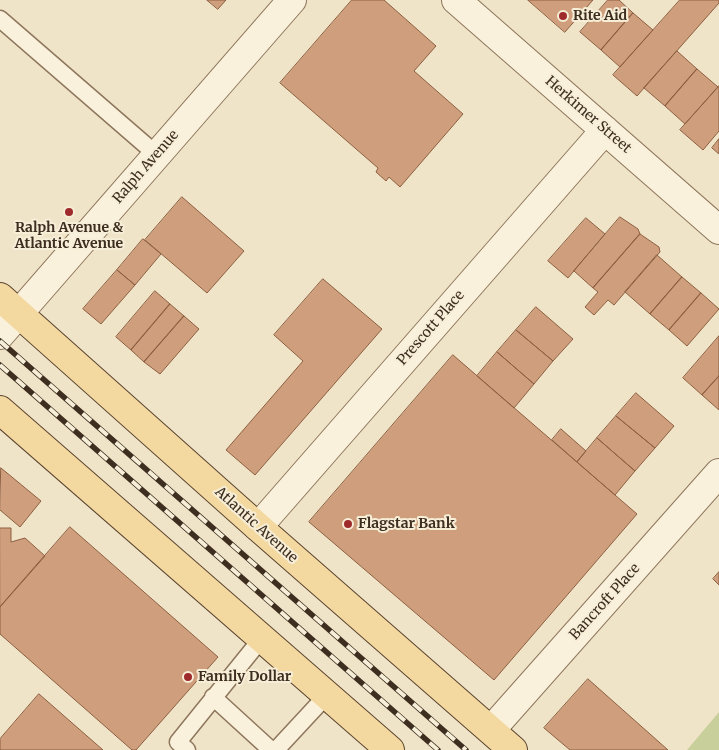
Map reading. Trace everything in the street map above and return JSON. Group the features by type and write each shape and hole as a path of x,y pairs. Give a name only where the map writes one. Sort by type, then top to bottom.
{"main road":[{"name":"Atlantic Avenue","path":"9,305 258,527 513,750"},
{"path":"0,410 390,750"}],"street":[{"name":"Ralph Avenue","path":"0,334 9,305 157,155 292,0"},
{"name":"Herkimer Street","path":"456,0 719,230"},
{"name":"Prescott Place","path":"258,527 605,130"},
{"name":"Bancroft Place","path":"491,730 719,473"}],"lane":[{"path":"0,19 157,155"},
{"path":"187,750 178,742 262,638"},
{"path":"276,750 326,695"},
{"path":"213,697 271,750"}],"green space":[{"path":"719,712 719,750 687,750"}],"building":[{"path":"207,0 226,0 218,9"},
{"path":"352,0 384,0 436,46 414,71 463,114 400,187 389,177 386,181 376,172 378,168 280,83"},
{"name":"Rite Aid","path":"528,0 593,0 565,32"},
{"path":"608,0 619,0 633,13 601,50 580,32"},
{"path":"680,0 719,0 719,3 637,96 613,75"},
{"path":"633,13 653,30 620,67 601,50"},
{"path":"677,51 697,69 665,106 644,88"},
{"path":"697,69 718,87 685,124 665,106"},
{"path":"719,86 719,131 703,150 680,130"},
{"path":"719,139 719,154 712,148"},
{"path":"182,197 244,251 207,293 145,240"},
{"path":"620,217 638,229 640,234 593,288 574,271"},
{"path":"586,218 605,234 568,278 548,261"},
{"path":"640,234 659,247 660,252 614,305 608,300 594,315 585,307 598,292 593,288"},
{"path":"143,239 161,254 135,285 117,270"},
{"path":"657,255 682,277 650,314 625,292"},
{"path":"117,270 135,285 101,324 83,309"},
{"path":"682,277 701,293 669,330 650,314"},
{"path":"323,279 382,329 255,475 226,450 303,361 274,335"},
{"path":"155,291 170,304 131,350 116,337"},
{"path":"701,293 719,309 687,346 669,330"},
{"path":"170,304 184,316 144,362 131,350"},
{"path":"536,307 573,339 553,361 516,330"},
{"path":"184,316 199,329 160,374 144,362"},
{"path":"516,330 553,361 534,384 497,352"},
{"path":"719,336 719,376 702,395 683,378"},
{"path":"497,352 534,384 514,408 477,376"},
{"path":"453,355 637,514 494,680 309,522"},
{"path":"719,376 719,410 702,395"},
{"path":"636,393 674,426 655,448 616,416"},
{"path":"616,416 655,448 635,471 597,438"},
{"path":"561,429 586,451 577,462 552,440"},
{"path":"597,438 635,471 615,495 577,462"},
{"path":"1,468 41,501 20,527 0,510"},
{"path":"70,527 218,657 136,750 132,750 0,634 0,607"},
{"path":"0,528 11,528 11,542 25,538 45,556 0,607"},
{"path":"719,572 719,585 713,579"},
{"path":"588,679 668,750 570,750 544,728"},
{"path":"39,694 103,750 0,750 0,739"}],"railway":[{"path":"0,341 466,750"},
{"path":"0,365 438,750"}],"place":[{"name":"Rite Aid","path":"563,16"},
{"name":"Ralph Avenue & Atlantic Avenue","path":"69,212"},
{"name":"Flagstar Bank","path":"348,524"},
{"name":"Family Dollar","path":"188,677"}]}
